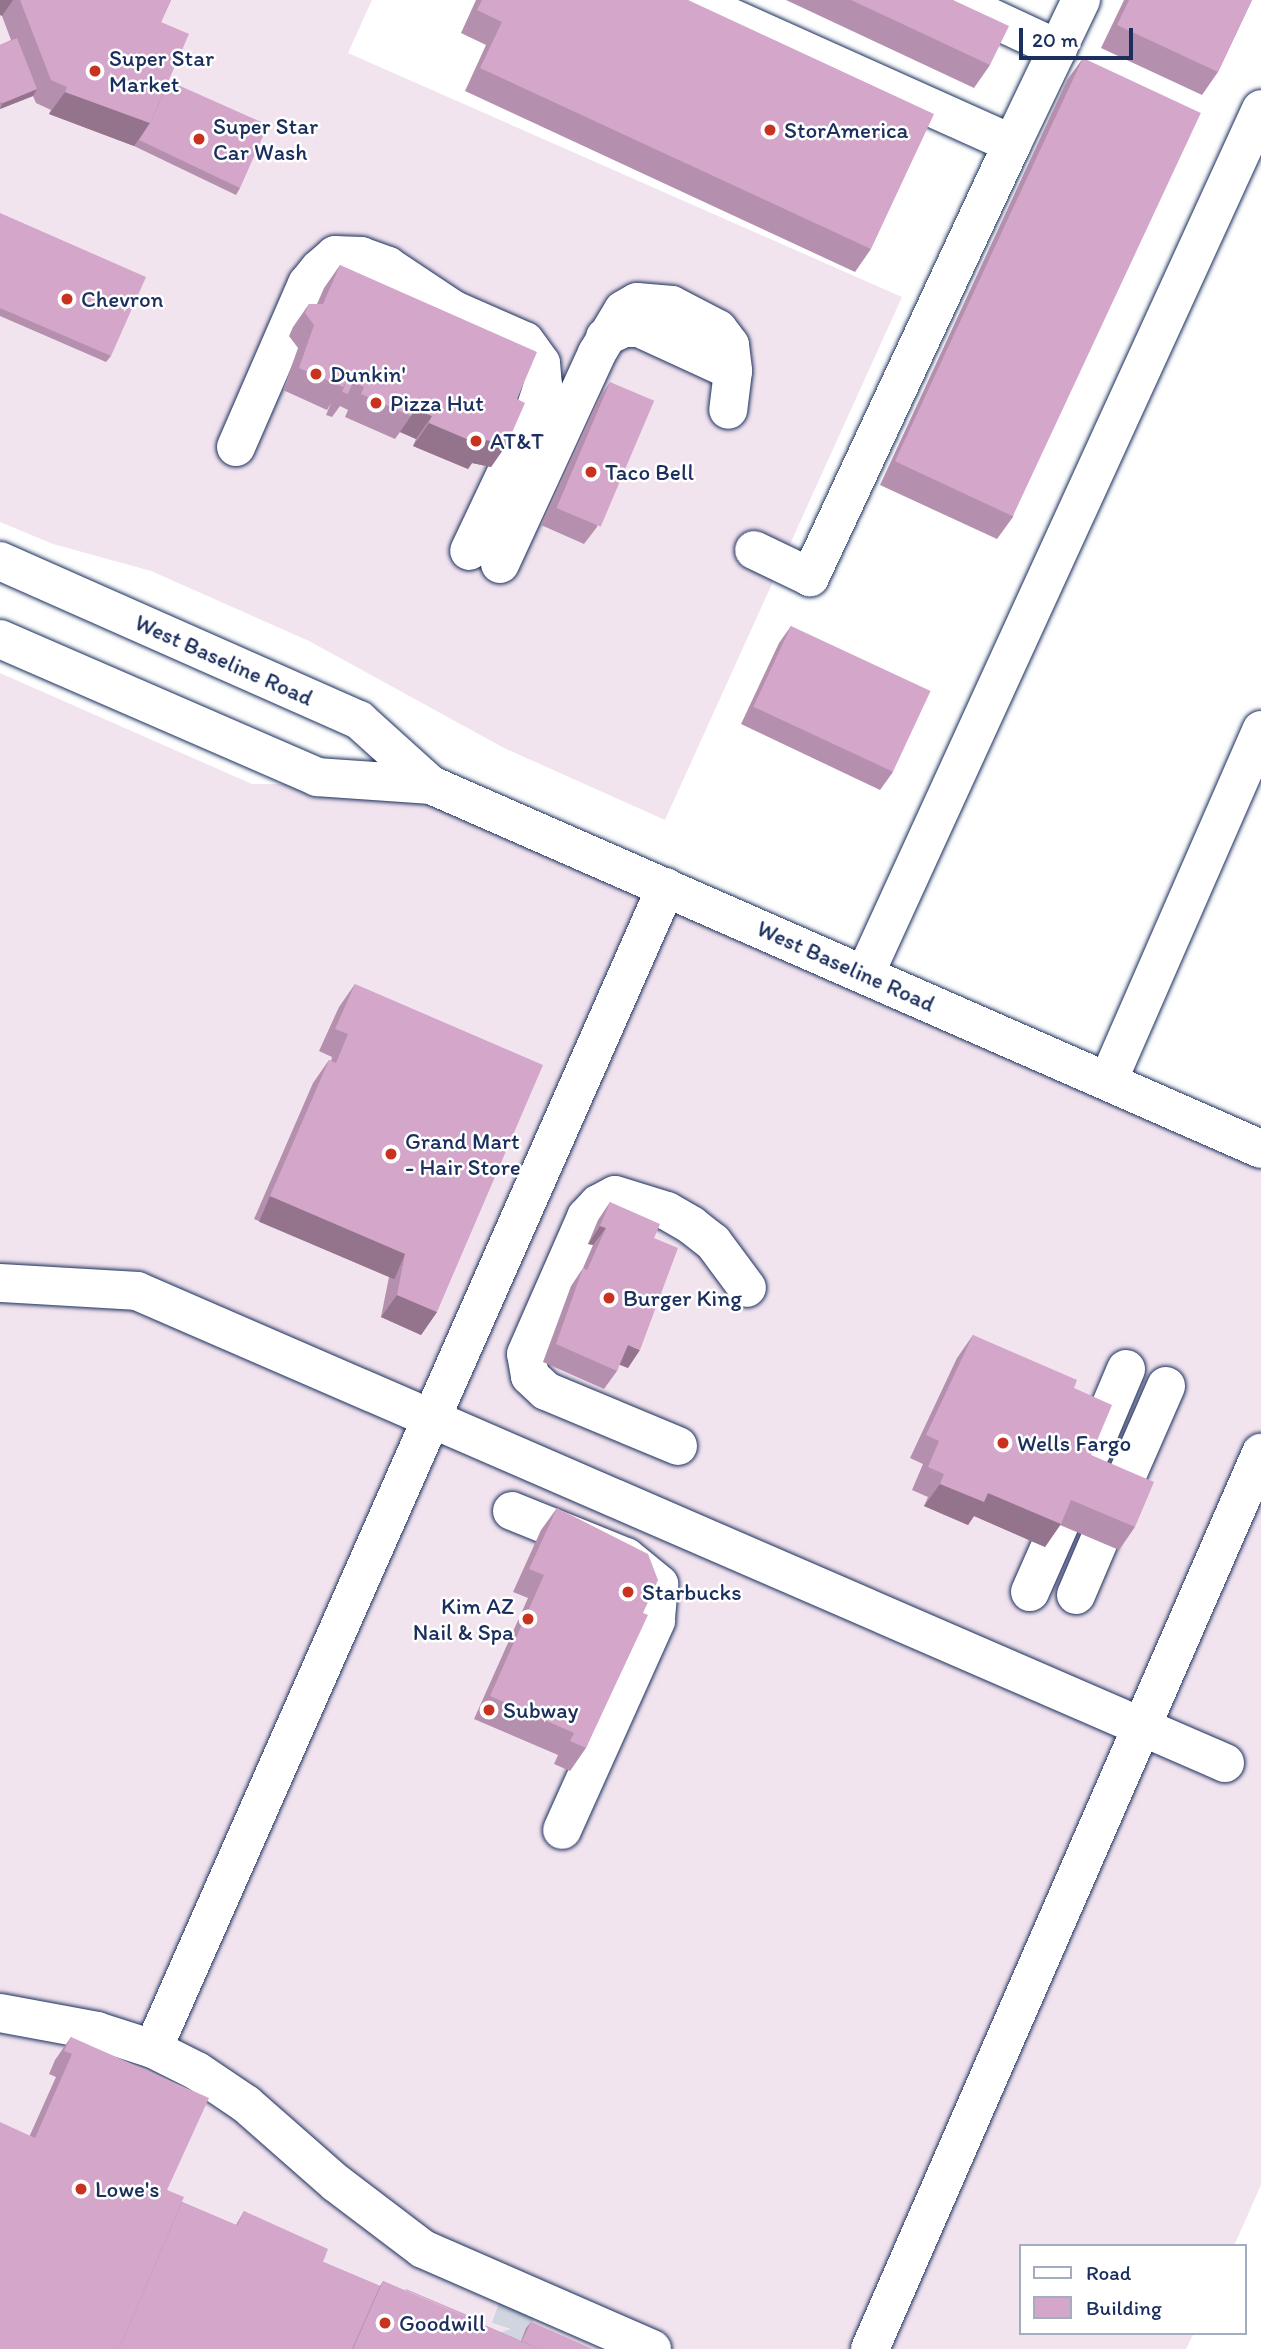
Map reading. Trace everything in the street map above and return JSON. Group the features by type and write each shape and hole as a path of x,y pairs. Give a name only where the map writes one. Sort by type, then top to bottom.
{"main road":[{"path":"692,0 1012,144"},
{"path":"953,0 1058,49"},
{"path":"754,550 810,577 1081,0"},
{"path":"865,974 1261,108"},
{"path":"236,447 307,285 319,269 335,255 361,256 388,266 454,310 525,341 541,363 543,385 484,557 605,337 623,310 637,302 672,305 718,329 730,345 733,371 728,410"},
{"name":"West Baseline Road","path":"0,561 359,720 431,785 1261,1149"},
{"name":"West Baseline Road","path":"0,639 317,777 431,785"},
{"path":"1108,1081 1261,730"},
{"path":"153,2049 666,887"},
{"path":"678,1446 546,1391 530,1376 526,1354 586,1217 615,1195 667,1211 691,1225 713,1242 747,1288"},
{"path":"0,1283 137,1291 434,1417 1225,1763"},
{"path":"1099,1488 1146,1378"},
{"path":"870,2349 1261,1453"},
{"path":"513,1511 626,1557 659,1584 656,1621 562,1830"},
{"path":"1053,1595 1079,1533"},
{"path":"0,2014 97,2031 153,2049 246,2104 336,2183 423,2249 652,2349"}],"shaded area":[{"path":"0,0 372,0 348,53 902,297 665,820 504,748 309,641 151,571 53,544 0,522"},
{"path":"0,673 252,784 431,785 1261,1149 1261,2185 1235,2244 1020,2244 1020,2335 1193,2335 1186,2349 0,2349"}],"building":[{"name":"Super Star Market","path":"20,0 171,0 161,22 189,34 150,123 65,92 67,87 51,80"},
{"path":"482,0 688,0 934,114 871,249 480,68 502,22 477,10"},
{"path":"851,0 953,0 1009,26 990,65"},
{"path":"1129,0 1252,0 1218,72 1117,25"},
{"path":"17,38 37,89 3,103 0,102 0,45"},
{"path":"1083,58 1201,113 1013,516 895,461"},
{"name":"Super Star Car Wash","path":"169,81 268,125 240,188 139,140 150,123"},
{"name":"Chevron","path":"0,213 146,277 111,356 0,308"},
{"path":"340,265 537,352 517,399 525,403 507,444 486,440 483,446 429,423 432,416 414,409 411,416 361,394 364,387 353,382 348,394 342,392 347,380 343,387 299,368 314,325 305,313 309,304 323,304"},
{"name":"Taco Bell","path":"610,382 654,401 601,527 556,508"},
{"path":"791,626 931,691 893,772 753,707"},
{"name":"Grand Mart - Hair Store","path":"355,984 543,1065 437,1312 397,1295 405,1254 270,1196 329,1060 336,1063 348,1034 335,1029"},
{"name":"Burger King","path":"610,1202 660,1224 654,1238 678,1248 640,1350 628,1345 617,1371 556,1344 583,1268 587,1270 606,1228 600,1226"},
{"name":"Wells Fargo","path":"973,1335 1077,1380 1074,1388 1112,1405 1091,1455 1154,1482 1135,1527 1071,1500 1061,1524 988,1493 984,1502 940,1484 944,1474 928,1467 939,1441 926,1435"},
{"path":"557,1508 648,1554 658,1580 643,1613 648,1615 586,1748 570,1741 574,1733 490,1696 544,1575 529,1569"},
{"name":"Lowe's","path":"71,2037 209,2098 167,2190 184,2197 119,2349 0,2349 0,2122 35,2138 72,2054 64,2051"},
{"path":"182,2202 380,2286 352,2349 119,2349"},
{"path":"244,2211 328,2249 323,2262 237,2226"},
{"path":"383,2281 539,2349 353,2349"},
{"path":"406,2289 479,2320 478,2322"},
{"path":"531,2322 592,2349 539,2349 522,2341"}],"tunnel":[{"path":"517,2349 510,2329 522,2294"}],"place":[{"name":"Super Star Market","path":"95,71"},
{"name":"StorAmerica","path":"770,130"},
{"name":"Super Star Car Wash","path":"199,139"},
{"name":"Chevron","path":"67,299"},
{"name":"Dunkin'","path":"316,374"},
{"name":"Pizza Hut","path":"376,403"},
{"name":"AT&T","path":"476,441"},
{"name":"Taco Bell","path":"591,472"},
{"name":"Grand Mart - Hair Store","path":"391,1154"},
{"name":"Burger King","path":"609,1298"},
{"name":"Wells Fargo","path":"1003,1443"},
{"name":"Starbucks","path":"628,1592"},
{"name":"Kim AZ Nail & Spa","path":"528,1619"},
{"name":"Subway","path":"489,1710"},
{"name":"Lowe's","path":"81,2189"},
{"name":"Goodwill","path":"385,2323"}]}
